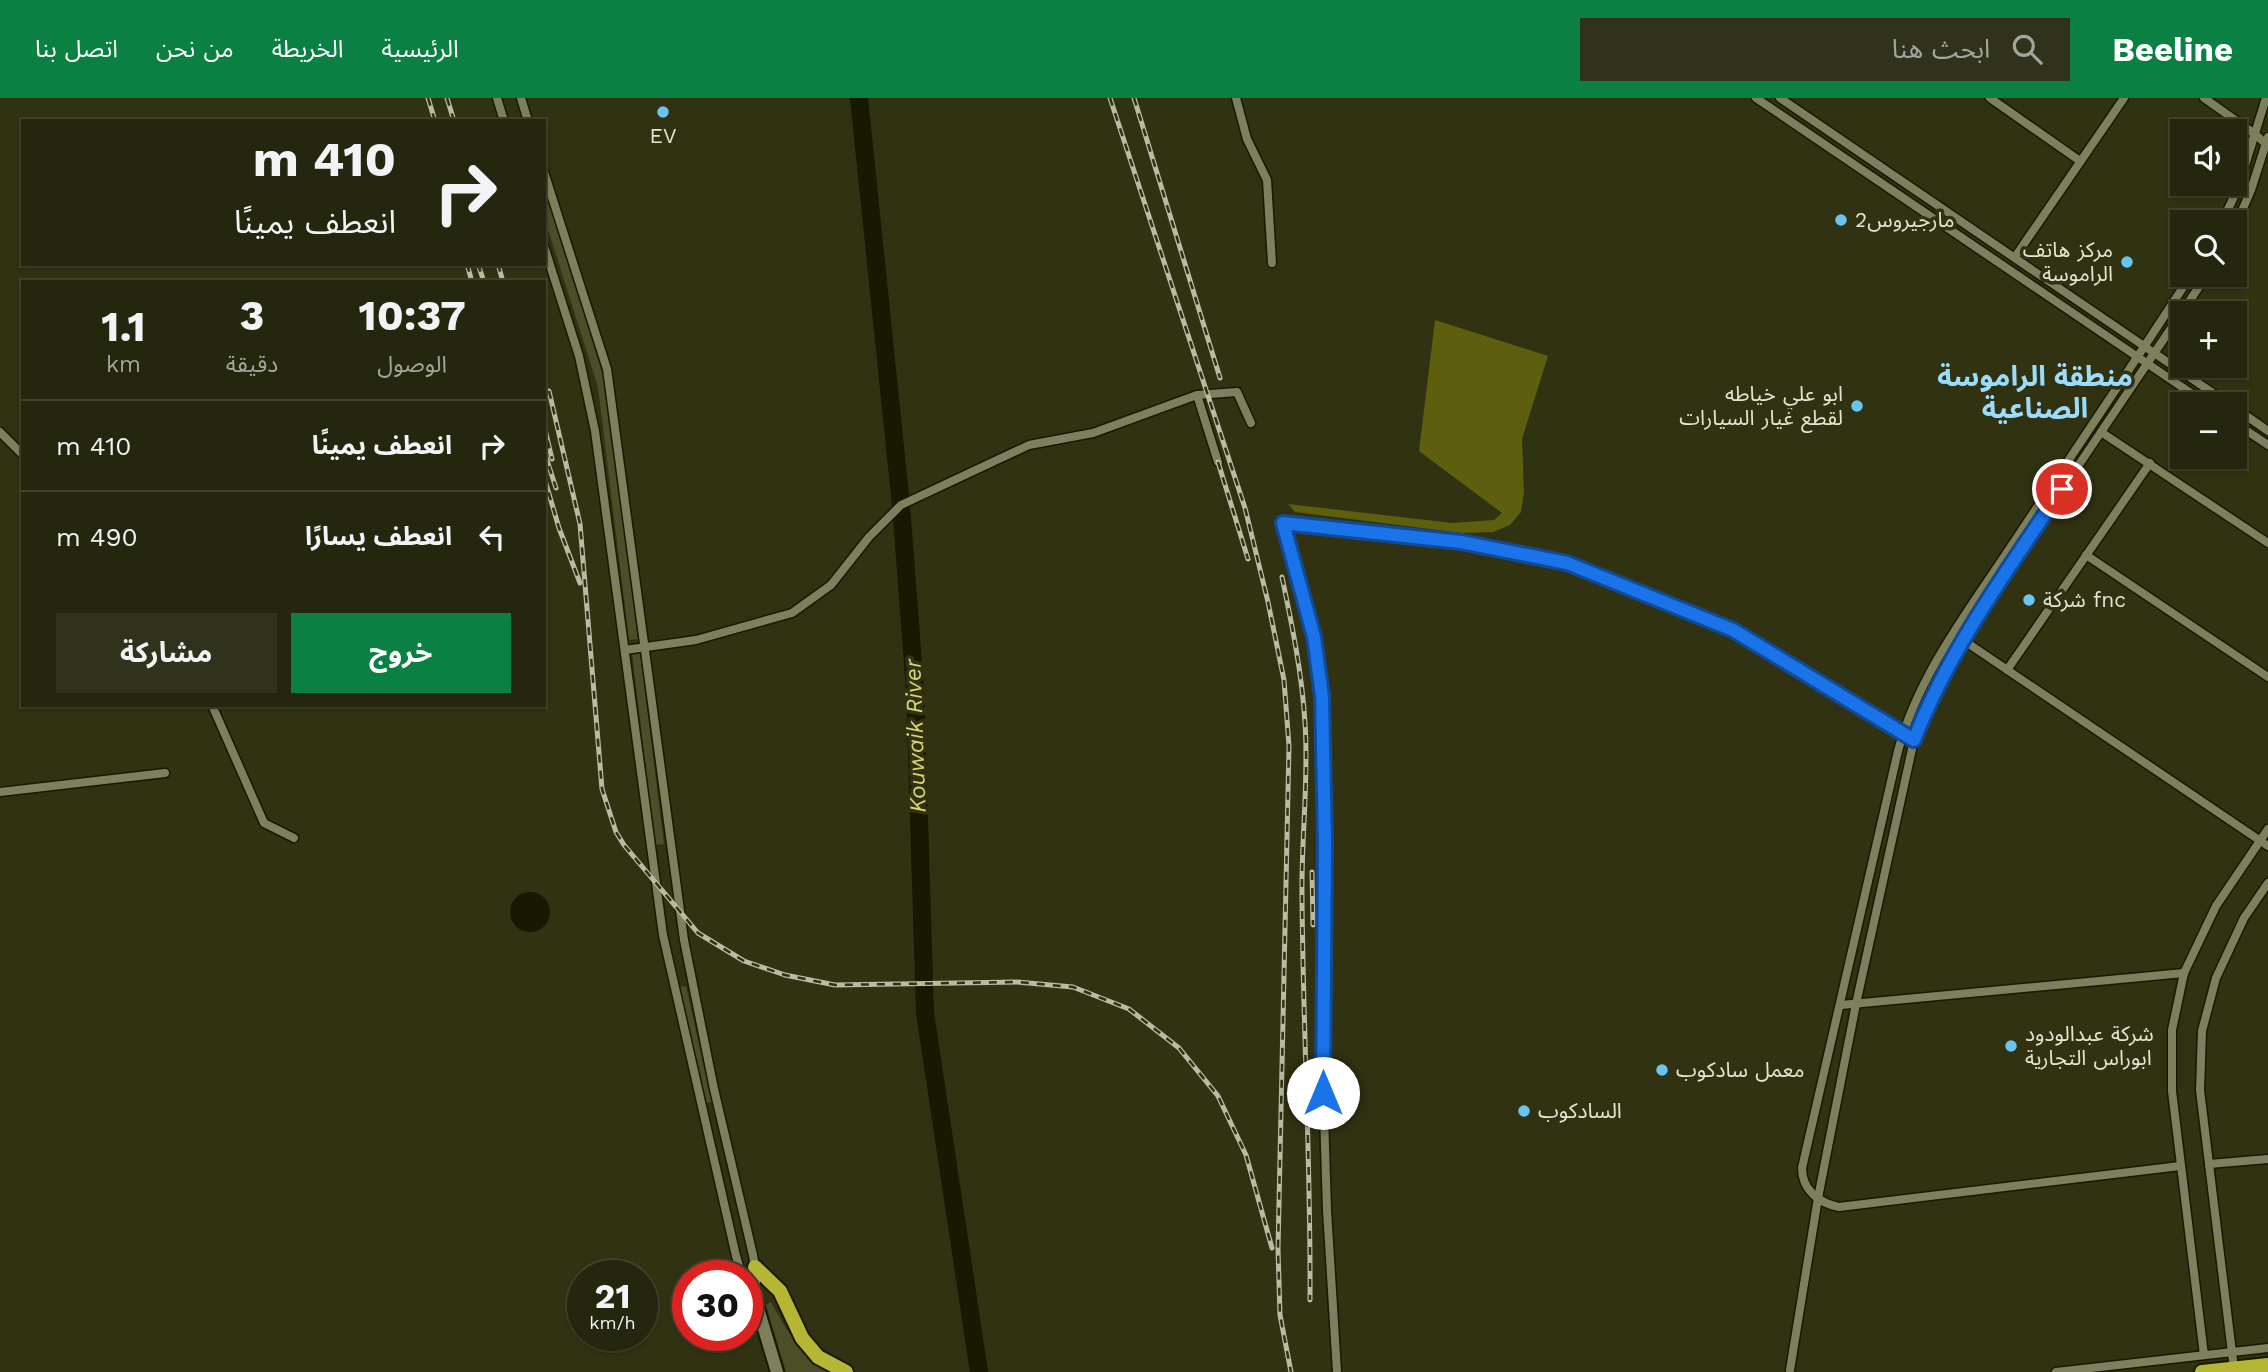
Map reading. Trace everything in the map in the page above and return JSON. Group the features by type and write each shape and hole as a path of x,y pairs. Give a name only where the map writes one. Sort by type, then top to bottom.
{"highway":[{"path":"763,1275 780,1291 802,1338 818,1357 846,1372"},
{"path":"2202,1372 2268,1365"}],"main road":[{"path":"763,1325 777,1372"}],"street":[{"path":"497,98 503,119"},
{"path":"521,98 527,119"},
{"path":"1236,98 1247,139 1267,180 1272,263"},
{"path":"1756,98 2189,392"},
{"path":"1780,98 2211,392"},
{"path":"1990,98 2080,161"},
{"path":"2015,257 2124,98"},
{"path":"2204,98 2267,141 2242,210"},
{"path":"2228,210 2238,188 2266,98"},
{"path":"546,178 607,369 684,940 714,1089 753,1260"},
{"path":"546,252 579,356 595,431 663,935 737,1260"},
{"path":"2180,1167 1850,1206 1831,1205 1818,1198 1804,1185 1802,1168 1902,734 1926,677 2183,287"},
{"path":"1790,1370 1818,1198 1856,1004 1914,740 1934,694 1963,641 2199,287"},
{"path":"625,650 696,640 792,613 831,585 869,537 901,505 1029,445 1093,433 1197,395 1237,392 1251,423"},
{"path":"1197,395 1218,462"},
{"path":"2247,416 2268,431"},
{"path":"2247,431 2268,444"},
{"path":"0,432 21,453"},
{"path":"2101,432 2268,543"},
{"path":"2007,670 2150,463"},
{"path":"1337,1372 1327,1210 1323,1082 1325,843 1322,696 1314,637 1283,523 1461,542 1567,563 1733,630 1914,740"},
{"path":"2086,555 2268,677"},
{"path":"1953,634 2264,843"},
{"path":"213,707 264,823 294,838"},
{"path":"0,792 165,773"},
{"path":"2204,1355 2172,1091 2172,1030 2184,973 2216,906 2264,843 2268,829"},
{"path":"1869,882 1882,885"},
{"path":"2234,1369 2200,1090 2202,1031 2216,978 2244,918 2268,883"},
{"path":"1841,1005 2184,973"},
{"path":"2209,1164 2268,1158"},
{"path":"2056,1372 2268,1348"}],"green space":[{"path":"546,191 606,385 638,639 629,640 598,387 546,223"},
{"path":"640,652 664,844 655,845 632,653"},
{"path":"686,986 712,1102 704,1104 678,987"},
{"path":"771,1302 796,1342 830,1372 786,1372 766,1305"}],"shaded area":[{"path":"1435,320 1548,356 1522,439 1524,492 1521,512 1510,525 1493,532 1462,533 1295,512 1288,504 1452,523 1494,520 1502,513 1419,451"},
{"path":"530,892 544,898 550,912 544,926 530,932 516,926 510,912 516,898"}],"waterway":[{"name":"Kouwaik River","path":"859,98 901,505 915,689 925,1013 979,1372"}],"railway":[{"path":"428,98 434,119"},
{"path":"447,98 453,119"},
{"path":"1110,98 1245,508 1284,680 1289,746 1278,1249 1280,1315 1291,1372"},
{"path":"1134,98 1220,378"},
{"path":"468,266 471,280"},
{"path":"479,266 483,280"},
{"path":"499,266 502,280"},
{"path":"549,391 580,524 602,789 616,832 624,845 698,933 744,961 785,975 835,985 1017,982 1073,987 1129,1009 1179,1048 1218,1096 1246,1155 1272,1248"},
{"path":"546,434 552,459"},
{"path":"546,457 556,488"},
{"path":"1218,462 1248,559"},
{"path":"546,484 580,583"},
{"path":"1282,577 1299,667 1306,745 1302,897 1310,1300"},
{"path":"1312,872 1313,925"}],"place":[{"name":"EV","path":"663,112"},
{"name":"مارجيروس2","path":"1841,220"},
{"name":"مركز هاتف الراموسة","path":"2127,262"},
{"name":"ابو علي خياطه لقطع غيار السيارات","path":"1857,406"},
{"name":"شركة fnc","path":"2029,600"},
{"name":"شركة عبدالودود ابوراس التجارية","path":"2011,1046"},
{"name":"معمل سادكوب","path":"1662,1070"},
{"name":"السادكوب","path":"1524,1111"}],"district":[{"name":"منطقة الراموسة الصناعية","path":"2035,392"}],"route":[{"path":"1323,1093 1325,843 1322,696 1314,637 1283,523 1461,542 1567,563 1733,630 1914,740 1934,694 1963,641 2062,489"}]}
